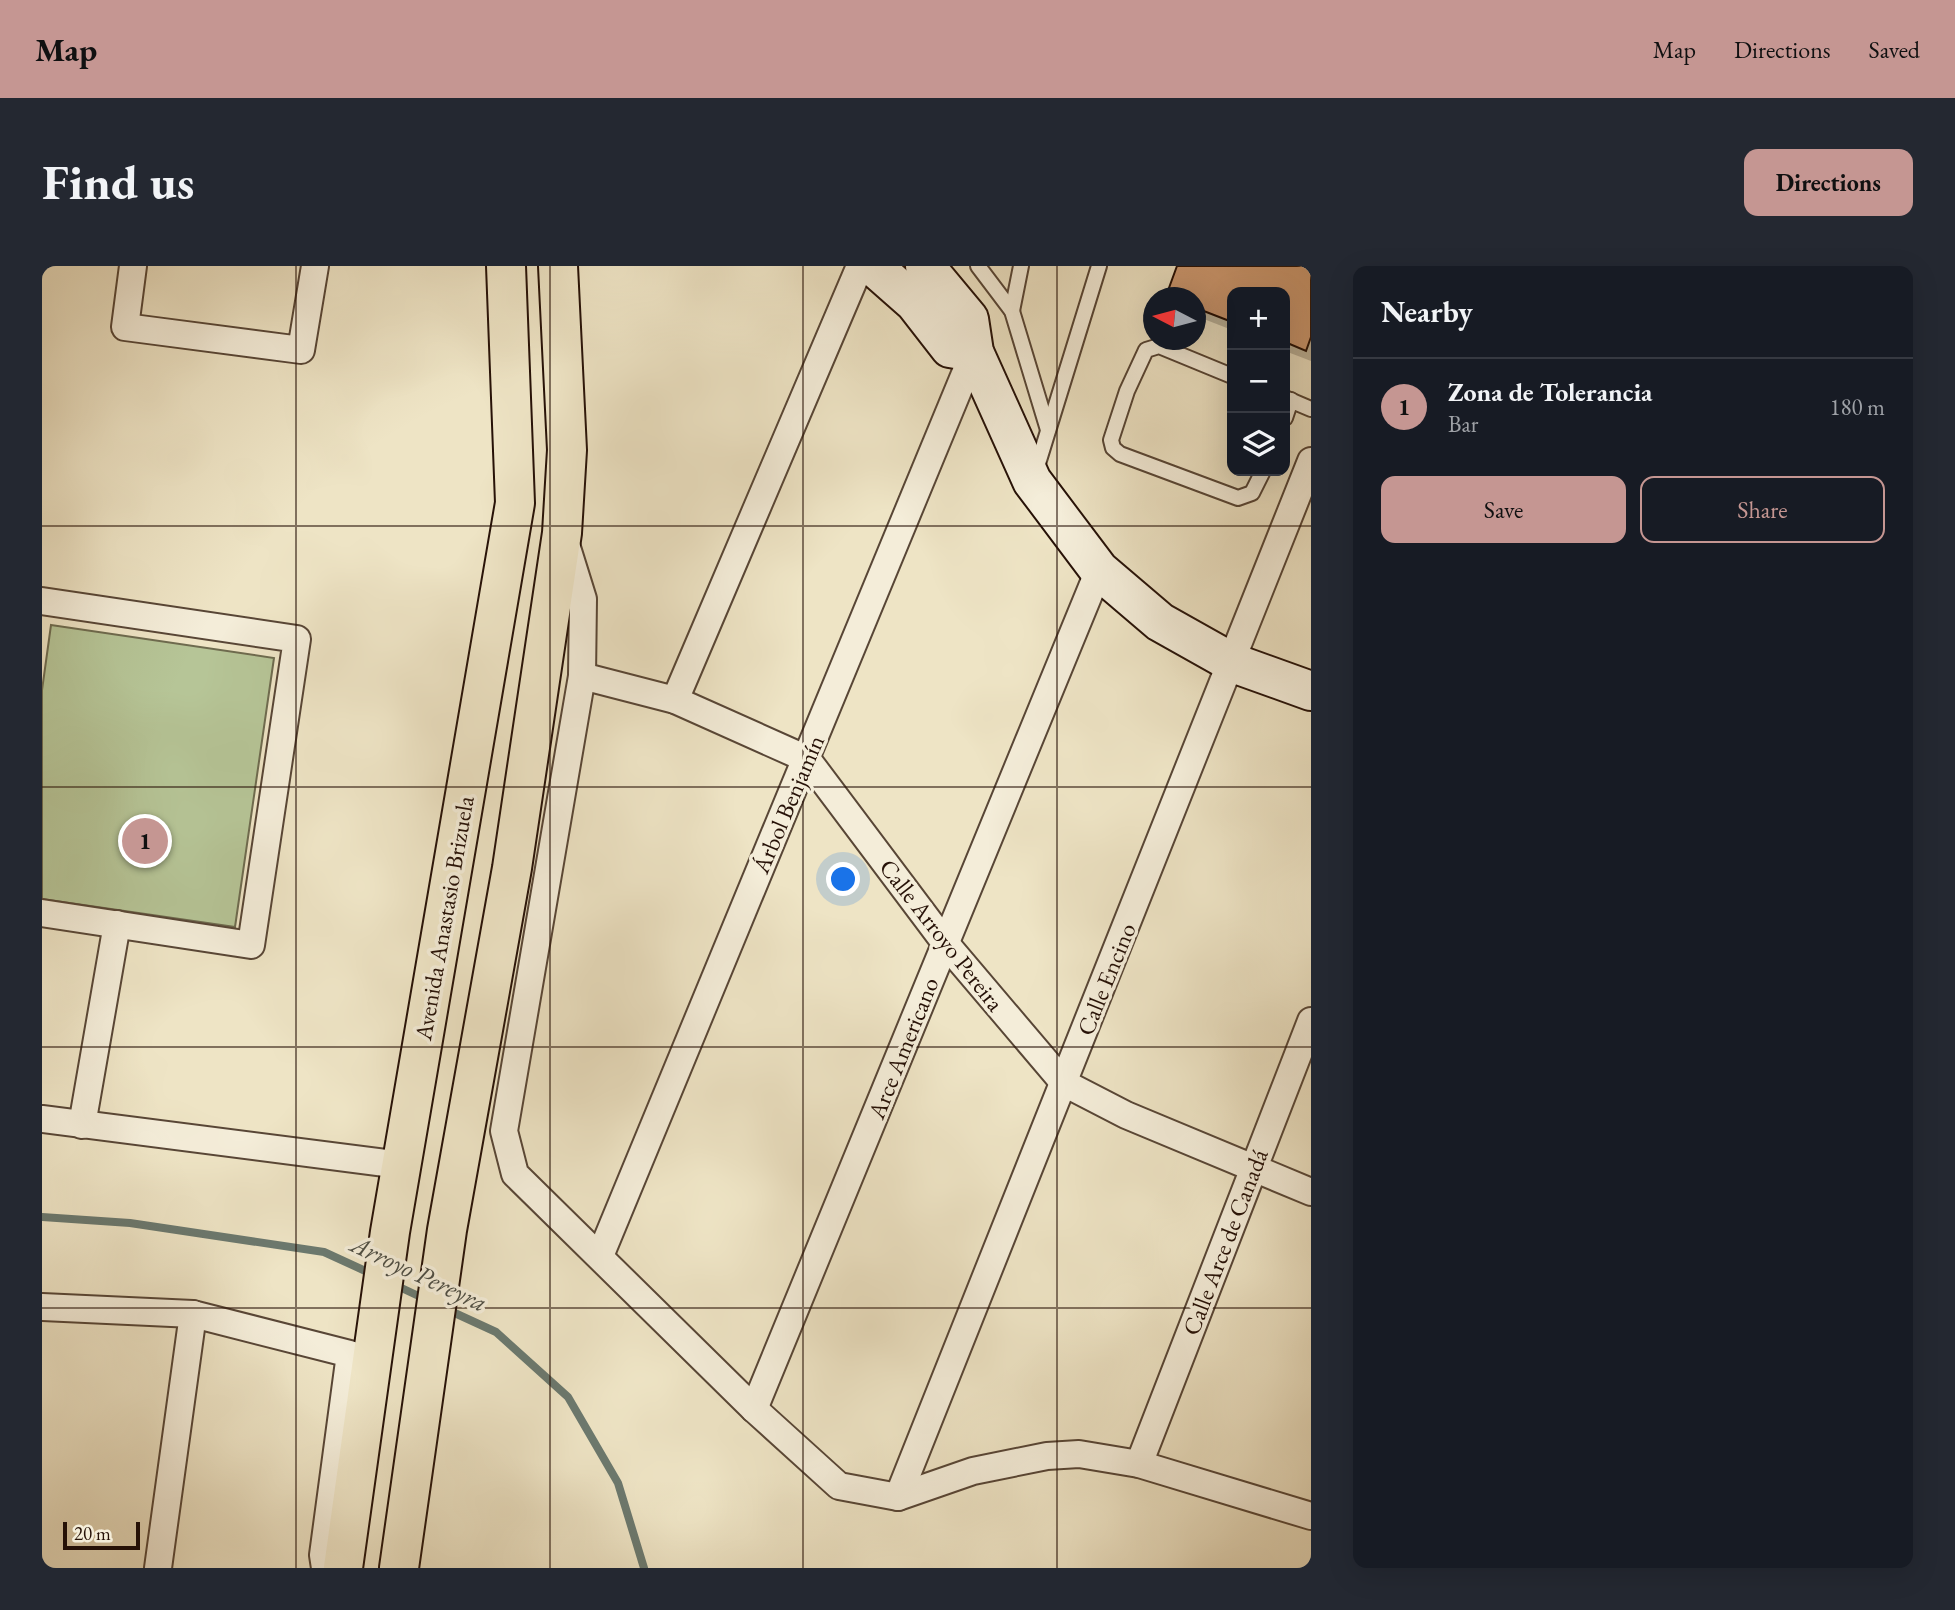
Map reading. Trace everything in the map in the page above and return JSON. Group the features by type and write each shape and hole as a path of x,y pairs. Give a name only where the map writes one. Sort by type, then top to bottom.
{"main road":[{"name":"Avenida Anastasio Brizuela","path":"343,1568 390,1232 515,503 506,266"},
{"path":"399,1568 447,1230 512,868 562,533 567,450 558,266"}],"street":[{"path":"133,266 125,327 301,350 315,266"},
{"path":"675,700 860,266"},
{"path":"873,266 915,303 950,348 974,352"},
{"path":"925,266 969,319 974,352 1032,481 1099,570 1160,622 1233,663 1311,691"},
{"name":"Árbol Benjamín","path":"600,1255 974,352"},
{"name":"Calle Encino","path":"898,1497 1233,663 1311,461"},
{"path":"562,533 583,599 582,676 504,1131 515,1174 754,1409 839,1486 898,1497 973,1471 1046,1455 1079,1454 1139,1464 1311,1516"},
{"name":"Arce Americano","path":"754,1409 1099,570"},
{"path":"42,601 297,639 251,945 42,913"},
{"name":"Calle Arroyo Pereira","path":"582,676 675,700 807,759 946,944 1064,1083 1126,1115 1311,1192"},
{"path":"82,1125 117,925"},
{"name":"Calle Arce de Canadá","path":"1139,1464 1311,1021"},
{"path":"42,1119 401,1165"},
{"path":"42,1307 193,1314 350,1354 323,1555 325,1568"},
{"path":"158,1568 193,1314"}],"lane":[{"path":"978,266 1012,312 1048,430"},
{"path":"1012,312 1021,266"},
{"path":"1032,481 1099,266"},
{"path":"1227,374 1159,346 1146,350 1127,391 1111,440 1113,448 1120,454 1238,498 1252,493 1260,476"},
{"path":"1290,400 1311,409"}],"green space":[{"path":"51,625 274,658 235,927 42,899 42,690"}],"building":[{"path":"1177,266 1311,266 1311,337 1306,351 1290,344 1290,287 1227,287 1227,320 1206,312 1206,287 1169,287"}],"waterway":[{"name":"Arroyo Pereyra","path":"42,1217 130,1223 324,1252 374,1275"},
{"name":"Arroyo Pereyra","path":"393,1284 425,1299"},
{"name":"Arroyo Pereyra","path":"446,1309 496,1332 568,1397 618,1483 644,1568"}],"place":[{"name":"Zona de Tolerancia","path":"145,841"}]}
